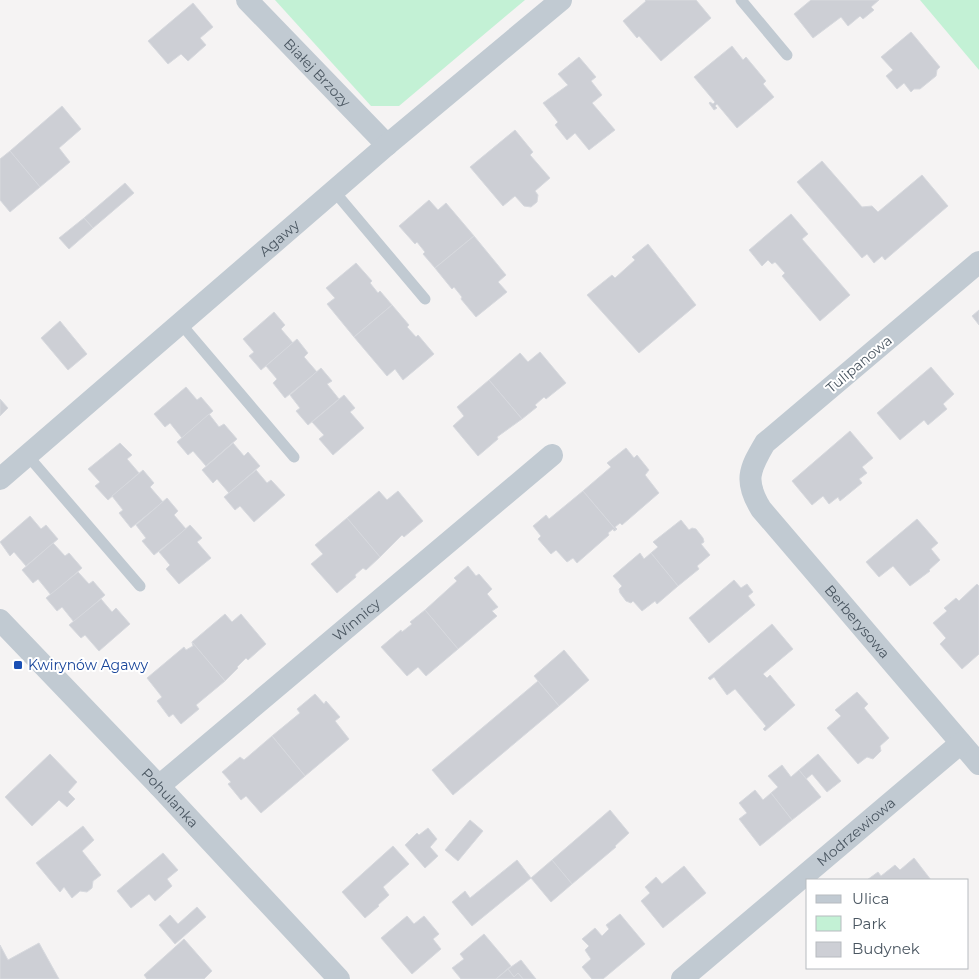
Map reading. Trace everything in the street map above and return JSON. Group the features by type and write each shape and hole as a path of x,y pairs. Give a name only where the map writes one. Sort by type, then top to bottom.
{"street":[{"name":"Białej Brzozy","path":"248,0 388,145"},
{"name":"Agawy","path":"0,479 334,191 561,0"},
{"name":"Tulipanowa","path":"750,474 754,461 765,443 979,262"},
{"name":"Winnicy","path":"159,786 552,455"},
{"name":"Berberysowa","path":"750,474 752,494 761,509 979,764"},
{"name":"Pohulanka","path":"0,620 159,786 339,979"},
{"name":"Modrzewiowa","path":"682,979 961,742"}],"lane":[{"path":"741,0 787,55"},
{"path":"334,191 424,299"},
{"path":"181,324 294,458"},
{"path":"28,456 140,586"}],"green space":[{"path":"275,0 525,0 399,106 371,106"},
{"path":"920,0 979,0 979,70"}],"building":[{"path":"645,0 696,0 711,18 661,61 639,36 637,38 623,21"},
{"path":"811,0 879,0 871,7 874,10 863,19 860,16 848,26 841,17 813,38 794,14"},
{"path":"193,3 213,27 200,38 206,45 188,61 181,54 168,64 148,41"},
{"path":"911,32 940,67 937,70 936,76 920,89 914,89 911,92 904,83 897,89 886,76 893,70 881,57"},
{"path":"732,46 743,60 746,57 766,81 763,84 774,97 737,128 717,104 715,106 717,108 714,110 709,103 713,104 715,102 694,77"},
{"path":"579,57 596,77 591,81 602,95 592,103 615,130 589,150 575,133 567,140 555,125 558,122 543,103 568,85 558,74"},
{"path":"62,106 81,129 59,148 70,162 40,187 10,151"},
{"path":"515,130 533,152 530,155 550,178 535,191 538,195 537,202 531,207 524,206 515,196 503,206 470,167"},
{"path":"10,151 40,187 10,212 0,200 0,159"},
{"path":"822,161 862,207 872,206 878,212 922,175 948,206 885,260 882,256 874,263 867,254 862,258 797,182"},
{"path":"125,183 134,193 93,228 84,218"},
{"path":"429,200 438,210 446,203 474,236 435,268 423,254 425,252 417,242 415,244 399,226"},
{"path":"791,214 808,234 802,239 850,295 820,321 782,276 785,273 775,262 772,264 768,260 762,266 749,250"},
{"path":"84,218 93,228 69,249 59,238"},
{"path":"474,236 506,275 498,282 507,292 476,317 454,287 452,289 435,268"},
{"path":"648,244 696,305 639,353 587,295 612,275 615,278 635,260 632,257"},
{"path":"356,263 372,281 370,283 378,293 380,291 392,305 354,337 327,304 335,298 326,288"},
{"path":"392,305 409,325 407,327 416,337 418,335 434,354 403,380 395,369 387,376 354,337"},
{"path":"979,310 979,325 972,316"},
{"path":"274,312 285,325 281,329 293,343 261,370 249,356 254,352 243,339"},
{"path":"60,321 87,354 68,370 41,338"},
{"path":"297,339 308,353 304,357 317,372 285,398 273,383 277,379 266,366"},
{"path":"540,352 566,383 546,399 544,397 535,405 537,407 522,419 489,380 520,353 528,362"},
{"path":"931,367 954,394 943,404 947,409 928,425 924,420 900,440 877,413"},
{"path":"321,368 332,381 327,384 339,399 308,425 296,411 300,408 290,395"},
{"path":"489,380 522,419 497,437 498,439 478,456 453,426 464,416 457,407"},
{"path":"186,387 197,400 201,397 213,411 182,438 170,423 165,427 154,414"},
{"path":"344,395 355,408 350,412 364,428 333,455 319,439 324,435 312,422"},
{"path":"0,399 8,408 0,416"},
{"path":"209,414 219,427 224,424 237,439 206,466 193,451 188,455 177,442"},
{"path":"850,431 873,458 862,467 867,473 859,479 862,483 840,501 838,497 829,504 823,496 812,505 792,481"},
{"path":"120,443 132,455 127,459 139,473 108,500 95,486 100,482 88,469"},
{"path":"233,443 244,456 248,452 260,466 229,493 217,479 213,483 202,470"},
{"path":"626,448 634,458 637,455 649,470 645,475 659,493 622,525 620,523 615,527 616,530 583,491 611,467 607,463"},
{"path":"143,470 154,483 150,487 163,502 131,528 119,513 123,510 112,496"},
{"path":"256,470 267,483 271,480 285,495 254,522 240,506 235,510 224,497"},
{"path":"379,491 387,500 398,491 423,521 404,537 402,535 380,557 347,518"},
{"path":"583,491 616,530 614,531 613,529 608,533 609,535 577,563 573,558 567,562 556,550 551,554 538,539 541,536 533,526 546,515 549,519"},
{"path":"167,498 178,511 174,515 186,529 154,555 142,541 146,538 136,525"},
{"path":"30,516 41,529 46,525 58,539 26,566 14,552 10,556 0,542"},
{"path":"347,518 380,557 366,570 363,568 355,575 356,577 337,593 311,564 323,554 315,545"},
{"path":"917,519 938,543 931,549 940,560 930,571 910,586 893,566 879,577 866,562"},
{"path":"681,520 689,530 692,528 696,529 703,538 704,542 701,544 710,555 697,566 699,569 678,586 651,553 658,547 653,542"},
{"path":"190,525 202,538 197,542 211,558 179,584 166,569 170,565 159,552"},
{"path":"53,543 65,556 69,553 82,568 51,595 38,579 33,583 22,570"},
{"path":"640,553 644,559 651,553 678,586 657,604 655,601 642,611 633,601 631,603 626,601 620,593 619,589 622,586 613,576"},
{"path":"468,566 476,576 479,574 492,589 487,594 498,607 492,611 497,616 458,649 425,610 457,581 454,578"},
{"path":"78,572 89,584 93,581 105,595 74,622 62,607 57,611 46,598"},
{"path":"734,580 741,588 747,584 753,592 748,596 755,605 709,643 689,618"},
{"path":"977,584 979,586 979,654 962,669 940,644 946,638 933,623 947,611 944,608 956,598 959,601"},
{"path":"101,599 112,612 116,608 130,624 99,651 85,635 81,638 69,625"},
{"path":"425,610 458,649 426,676 418,667 407,676 381,647 401,630 402,632 412,624 410,622"},
{"path":"225,614 232,622 241,614 266,644 248,660 246,658 225,681 192,642"},
{"path":"772,624 793,649 763,674 767,678 770,675 795,705 765,731 763,729 766,726 735,689 727,695 714,677 710,680 708,678"},
{"path":"192,642 225,681 196,705 199,709 181,724 173,714 169,717 157,701 162,697 147,678 184,647 186,650 193,646"},
{"path":"564,650 589,680 559,706 534,676"},
{"path":"538,681 559,706 453,795 432,770"},
{"path":"857,692 868,704 864,708 889,738 880,746 881,751 873,759 867,757 858,764 827,728 841,716 835,710"},
{"path":"315,694 324,704 326,701 340,717 335,721 349,739 305,776 272,736 300,713 297,709"},
{"path":"272,736 305,776 261,813 246,796 241,800 228,784 231,782 222,772 240,757 244,760"},
{"path":"50,754 77,782 68,792 75,799 67,807 59,800 32,826 5,797"},
{"path":"818,754 841,781 827,792 812,774 806,779 799,770"},
{"path":"782,765 791,777 799,770 821,797 792,820 771,793 778,787 768,776"},
{"path":"755,790 763,800 771,793 792,820 760,846 739,819 747,813 739,803"},
{"path":"610,810 629,833 616,847 572,884 552,860"},
{"path":"470,820 483,831 458,861 445,850"},
{"path":"83,826 94,840 82,851 101,875 93,881 92,888 87,892 80,891 72,898 64,887 60,892 36,863"},
{"path":"428,828 437,839 430,847 438,856 425,868 405,845 417,833 419,835"},
{"path":"393,846 409,864 383,887 389,895 365,918 342,892"},
{"path":"163,853 178,870 167,879 172,886 155,901 149,894 131,908 117,891"},
{"path":"914,858 930,879 868,879 878,872 881,876 895,865 900,870"},
{"path":"517,860 531,878 472,926 452,902 465,891 470,898"},
{"path":"552,860 572,884 551,902 531,878"},
{"path":"684,866 706,893 663,928 641,901 650,893 645,887 656,877 662,884"},
{"path":"197,907 206,917 175,944 159,925 170,915 178,924"},
{"path":"620,914 645,944 603,979 592,979 582,967 591,959 585,950 589,946 582,939 595,928 602,936 609,929 606,925"},
{"path":"407,916 414,924 424,916 439,934 433,939 441,949 412,974 381,938"},
{"path":"484,934 511,966 496,979 461,979 452,968 464,959 460,954"},
{"path":"184,939 212,971 204,979 147,979 144,975"},
{"path":"39,943 59,979 0,979 0,945 8,960"},
{"path":"521,960 536,979 523,979 518,973 514,977 508,969"},
{"path":"508,969 514,977 518,973 523,979 496,979"}],"place":[{"name":"Kwirynów Agawy","path":"18,665"}]}
